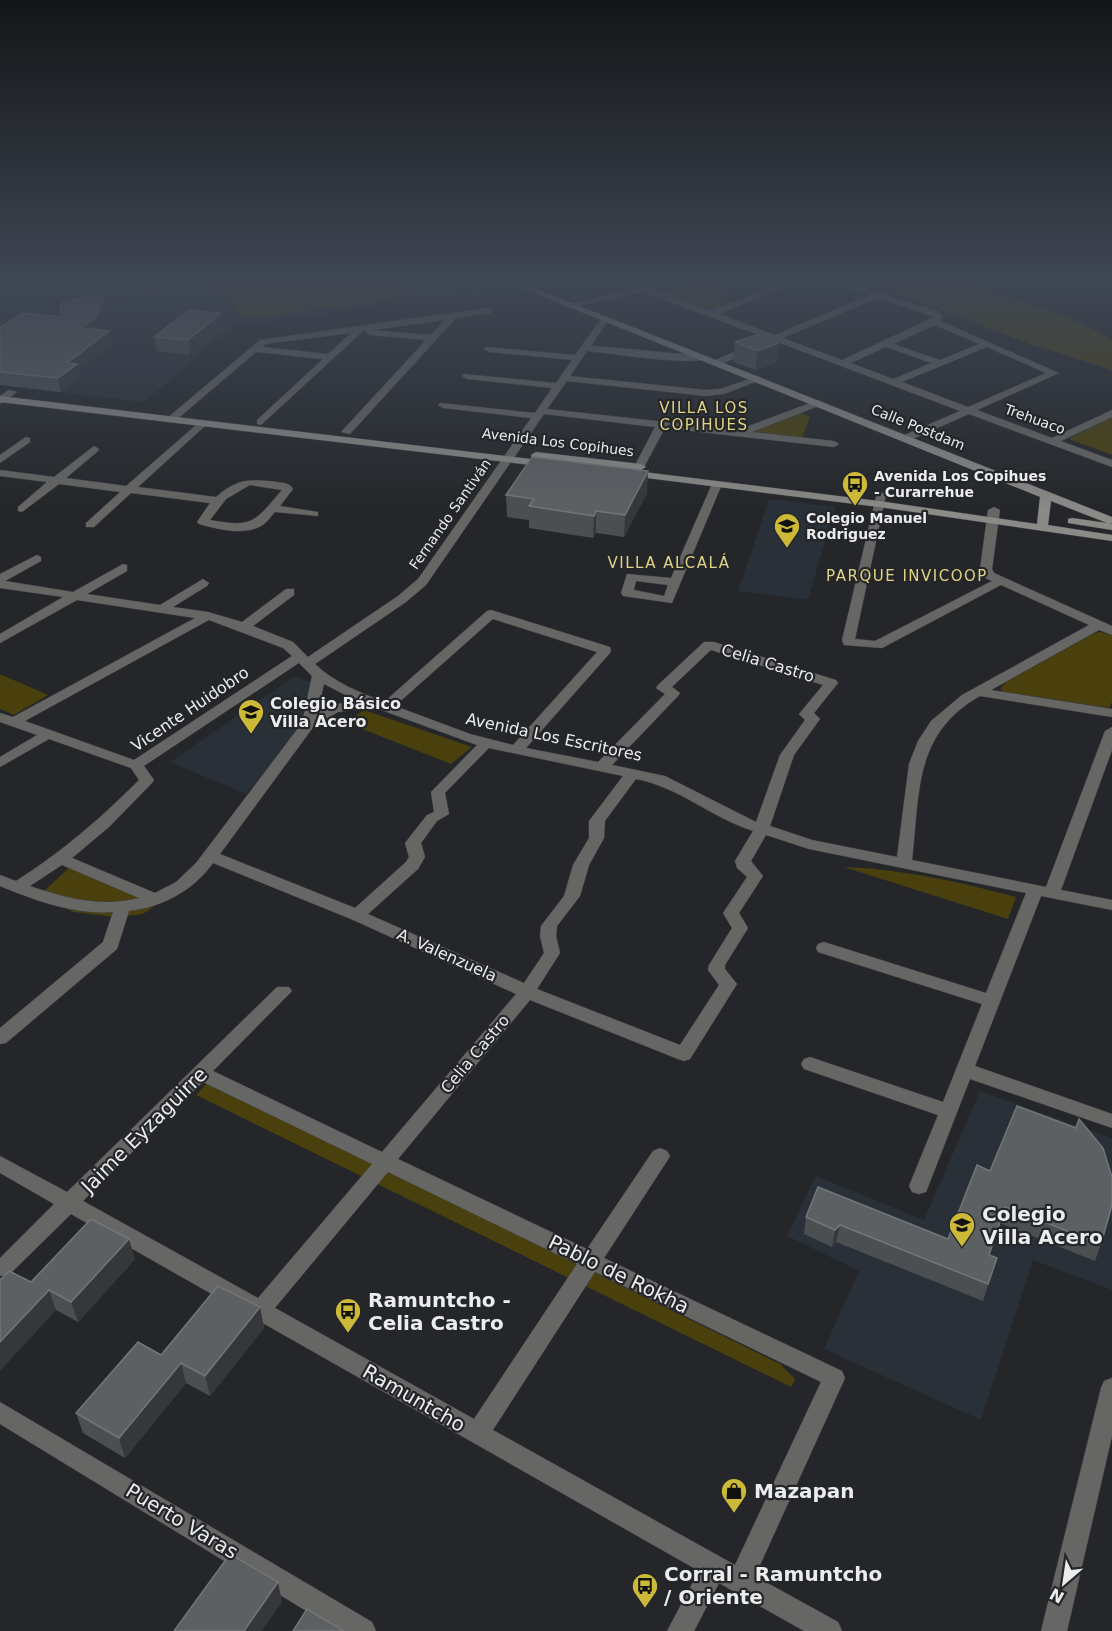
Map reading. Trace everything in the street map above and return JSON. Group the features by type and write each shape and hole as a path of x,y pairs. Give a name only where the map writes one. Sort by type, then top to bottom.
{"main road":[{"name":"Calle Postdam","path":"704,358 1112,521"},
{"name":"Avenida Los Copihues","path":"1,398 12,392 175,416 202,423 639,466 1042,522 1112,527"},
{"name":"Avenida Los Copihues","path":"1,398 175,416 261,422 717,484 880,500"},
{"path":"1046,495 1042,522 1112,538"}],"street":[{"path":"175,416 242,358"},
{"path":"261,422 330,358"},
{"path":"346,432 414,358"},
{"name":"Fernando Santiván","path":"304,661 416,588 577,358"},
{"path":"716,363 728,358"},
{"name":"Trehuaco","path":"830,358 1112,464"},
{"path":"843,363 854,358"},
{"path":"925,358 939,363"},
{"path":"894,382 951,358"},
{"path":"906,438 1054,373 1020,358"},
{"path":"467,376 706,393 725,391 758,379"},
{"path":"738,433 818,403"},
{"path":"443,405 661,424 834,444"},
{"path":"1053,441 1112,413"},
{"path":"90,525 202,423"},
{"path":"639,466 661,424"},
{"path":"0,460 26,440"},
{"path":"22,509 94,449"},
{"path":"0,473 218,501"},
{"path":"244,483 287,487 288,489 259,523 252,526 203,522 218,501 244,483"},
{"path":"675,582 717,484"},
{"path":"880,500 849,642 877,645 1000,581"},
{"path":"272,508 314,514"},
{"path":"994,515 986,569 989,574 1106,628"},
{"path":"0,579 37,559"},
{"path":"0,639 123,568"},
{"path":"163,608 203,583"},
{"name":"Avenida Los Escritores","path":"0,584 208,616 244,627 288,645 319,675 336,687 378,706 486,743 633,773 674,784 724,814 761,830 809,844 1112,905"},
{"path":"244,627 290,592"},
{"path":"4,882 85,906 122,908 157,900 186,883 210,856 309,723 335,708 378,706 491,614 605,650 516,750"},
{"path":"7,719 208,616"},
{"path":"904,863 920,752 936,724 956,706 979,692 1106,628"},
{"name":"Celia Castro","path":"602,767 673,693 663,688 709,645 831,683 806,714 813,719 787,755 761,830"},
{"name":"Vicente Huidobro","path":"4,882 61,859 104,824 147,780 136,765 304,661"},
{"path":"309,723 319,675"},
{"path":"979,692 1112,713"},
{"path":"7,719 46,735 136,765"},
{"path":"919,1186 992,1001 1044,891 1112,731"},
{"path":"0,763 46,735"},
{"path":"357,915 412,865 417,857 413,843 432,818 442,814 438,792 486,743"},
{"name":"Celia Castro","path":"260,1311 527,992 552,953 547,931 549,925 569,903 575,891 578,871 594,849 599,832 597,821 633,773"},
{"name":"A. Valenzuela","path":"210,856 357,915 527,992 684,1054 728,984 716,970 717,965 740,928 731,913 755,876 743,864 743,861 761,830"},
{"path":"61,859 157,900"},
{"path":"0,1038 111,945 122,908"},
{"path":"824,948 992,1001"},
{"name":"Jaime Eyzaguirre","path":"3,1268 283,991"},
{"path":"810,1064 948,1111"},
{"path":"965,1070 1112,1121"},
{"name":"Pablo de Rokha","path":"201,1073 834,1378 740,1582"},
{"path":"477,1434 660,1156"},
{"name":"Ramuntcho","path":"0,1164 714,1568 830,1631"},
{"path":"1058,1630 1106,1441 1112,1388"},
{"name":"Puerto Varas","path":"0,1412 363,1631"},
{"path":"680,1631 714,1568"}],"shaded area":[{"path":"0,358 195,358 144,402 0,385"},
{"path":"1075,358 1112,358 1112,370"},
{"path":"801,413 810,417 802,437 753,432 753,430"},
{"path":"1112,417 1112,455 1069,439 1070,438"},
{"name":"Colegio Manuel Rodriguez","path":"769,499 835,507 808,600 738,591"},
{"path":"1100,632 1112,635 1112,702 1109,708 1004,692 1000,689 1006,682"},
{"path":"0,674 48,695 14,715 0,709"},
{"name":"Colegio Básico Villa Acero","path":"295,676 318,685 304,718 282,752 246,794 170,762"},
{"path":"364,710 472,747 451,764 347,723"},
{"path":"72,865 160,902 143,914 116,917 73,912 41,894"},
{"path":"844,867 888,870 931,877 1016,897 1008,919"},
{"path":"208,1082 780,1364 795,1379 791,1387 196,1095"},
{"name":"Colegio Villa Acero","path":"980,1091 1112,1138 1112,1290 1033,1260 981,1420 824,1349 859,1271 787,1236 816,1176 924,1220"}],"building":[{"path":"0,358 73,358 67,363 77,364 58,378 0,372"},
{"path":"532,457 648,471 625,515 596,511 594,516 529,506 534,499 506,495"},
{"path":"1017,1106 1076,1128 1079,1119 1103,1148 1112,1177 1112,1205 1101,1244 1005,1207 989,1255 997,1258 988,1284 840,1225 835,1230 806,1217 818,1187 948,1239 977,1165 990,1171"},
{"path":"91,1219 129,1239 71,1302 49,1290 0,1342 0,1280 9,1271 31,1282"},
{"path":"218,1286 260,1307 205,1376 181,1363 119,1438 76,1413 138,1342 161,1355"},
{"path":"230,1554 278,1582 244,1631 174,1631"},
{"path":"307,1609 344,1631 293,1631"}],"place":[{"name":"Avenida Los Copihues - Curarrehue","path":"855,507"},
{"name":"Colegio Manuel Rodriguez","path":"787,549"},
{"name":"Colegio Básico Villa Acero","path":"251,735"},
{"name":"Colegio Villa Acero","path":"962,1248"},
{"name":"Ramuntcho - Celia Castro","path":"348,1334"},
{"name":"Mazapan","path":"734,1514"},
{"name":"Corral - Ramuntcho / Oriente","path":"645,1609"}],"district":[{"name":"VILLA LOS COPIHUES","path":"704,416"},
{"name":"VILLA ALCALÁ","path":"669,563"},
{"name":"PARQUE INVICOOP","path":"907,576"}]}
